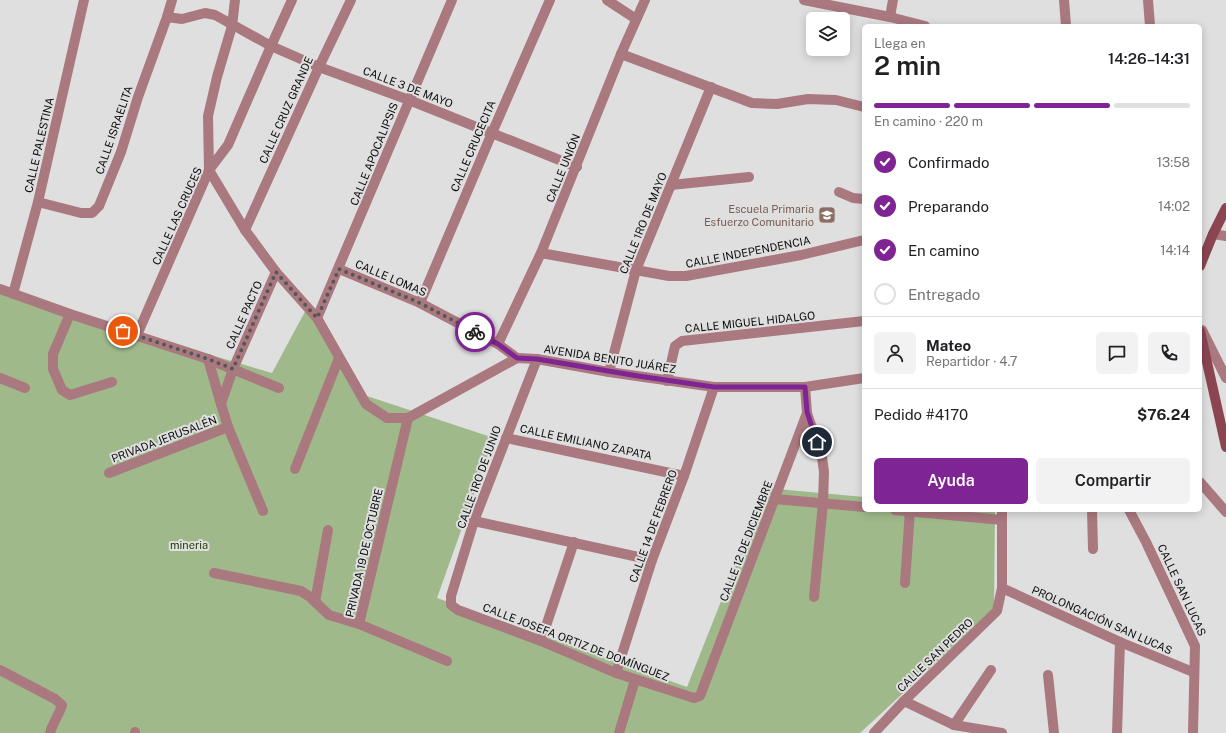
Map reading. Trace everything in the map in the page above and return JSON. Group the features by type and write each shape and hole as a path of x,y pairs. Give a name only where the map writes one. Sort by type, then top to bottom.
{"main road":[{"path":"1202,261 1226,208"},
{"path":"1202,340 1226,448"}],"street":[{"name":"CALLE PALESTINA","path":"13,294 38,202 84,0"},
{"name":"CALLE ISRAELITA","path":"38,202 81,213 92,212 99,206 121,152 138,97 172,0"},
{"path":"236,0 232,26 217,77 208,116 209,170 245,230 276,272 317,318 366,404 387,418 408,418 517,358"},
{"name":"CALLE LAS CRUCES","path":"137,335 209,170 228,146 292,0"},
{"name":"CALLE CRUZ GRANDE","path":"245,230 351,0"},
{"name":"CALLE APOCALIPSIS","path":"317,318 452,0"},
{"name":"CALLE CRUCECITA","path":"420,303 550,0"},
{"path":"606,0 636,19"},
{"name":"CALLE UNIÓN","path":"498,344 541,254 621,54 645,0"},
{"path":"804,0 890,17 917,24"},
{"path":"890,17 892,0"},
{"path":"1064,0 1066,24"},
{"path":"1148,0 1150,24"},
{"name":"CALLE 3 DE MAYO","path":"167,17 182,18 205,14 215,15 232,26 271,46 319,67 409,100 576,167"},
{"path":"621,54 752,103 777,104 815,99 836,100 862,106"},
{"name":"CALLE 1RO DE MAYO","path":"609,372 636,270 711,87"},
{"path":"671,185 749,177"},
{"path":"839,192 862,201"},
{"path":"1213,234 1226,236"},
{"name":"CALLE INDEPENDENCIA","path":"541,254 669,276 686,276 802,255 862,240"},
{"name":"CALLE LOMAS","path":"339,269 420,303 498,344 517,358"},
{"name":"CALLE PACTO","path":"233,369 276,272"},
{"path":"0,291 208,359 279,388"},
{"path":"70,314 53,354 53,369 62,390 70,395 112,382"},
{"name":"CALLE MIGUEL HIDALGO","path":"667,381 675,346 682,341 862,321"},
{"path":"1202,330 1226,378"},
{"path":"295,469 339,358"},
{"name":"AVENIDA BENITO JUÁREZ","path":"517,358 537,359 609,372 714,387 805,387 862,378"},
{"name":"PRIVADA JERUSALÉN","path":"109,473 228,427 208,359"},
{"name":"CALLE 1RO DE JUNIO","path":"451,605 451,596 474,521 537,359"},
{"name":"PRIVADA JERUSALÉN","path":"221,404 233,369"},
{"path":"0,378 25,388"},
{"name":"CALLE 14 DE FEBRERO","path":"616,673 652,560 684,476 714,387"},
{"name":"CALLE 12 DE DICIEMBRE","path":"694,698 700,696 807,412 805,387"},
{"path":"807,412 822,457 824,472 823,503 814,597"},
{"name":"PRIVADA 19 DE OCTUBRE","path":"408,418 359,624 447,661"},
{"path":"228,427 263,511"},
{"name":"CALLE EMILIANO ZAPATA","path":"506,438 684,476"},
{"path":"1202,484 1226,512"},
{"path":"774,499 862,507"},
{"path":"905,583 910,512"},
{"path":"933,512 1002,515"},
{"path":"1092,512 1093,548"},
{"name":"CALLE SAN LUCAS","path":"1130,512 1146,542 1195,646 1193,672 1193,733"},
{"name":"CALLE SAN PEDRO","path":"874,733 904,701 997,611 1002,588 1002,515"},
{"path":"474,521 652,560"},
{"path":"315,602 328,530"},
{"path":"541,641 574,542"},
{"path":"214,573 301,591 329,615 359,624"},
{"name":"PROLONGACIÓN SAN LUCAS","path":"1002,588 1120,642 1193,672"},
{"name":"CALLE JOSEFA ORTIZ DE DOMÍNGUEZ","path":"451,605 458,610 541,641 616,673 694,698"},
{"path":"1118,733 1120,642"},
{"path":"0,670 55,699 62,705 53,722 50,733"},
{"path":"954,725 991,670"},
{"path":"1048,675 1054,733"},
{"path":"619,733 636,680"},
{"path":"904,701 954,725 1002,733"}],"green space":[{"name":"mineria","path":"0,293 272,373 308,306 355,392 494,438 437,598 687,687 766,488 862,497 862,512 995,512 994,609 860,733 0,733"}],"way so far":[{"path":"123,331 208,359 233,369 276,272 317,318 339,269 420,303 475,332"}],"place":[{"name":"Escuela Primaria Esfuerzo Comunitario","path":"827,215"}],"route":[{"path":"475,332 498,344 517,358 537,359 609,372 714,387 805,387 807,412 817,442"}]}
